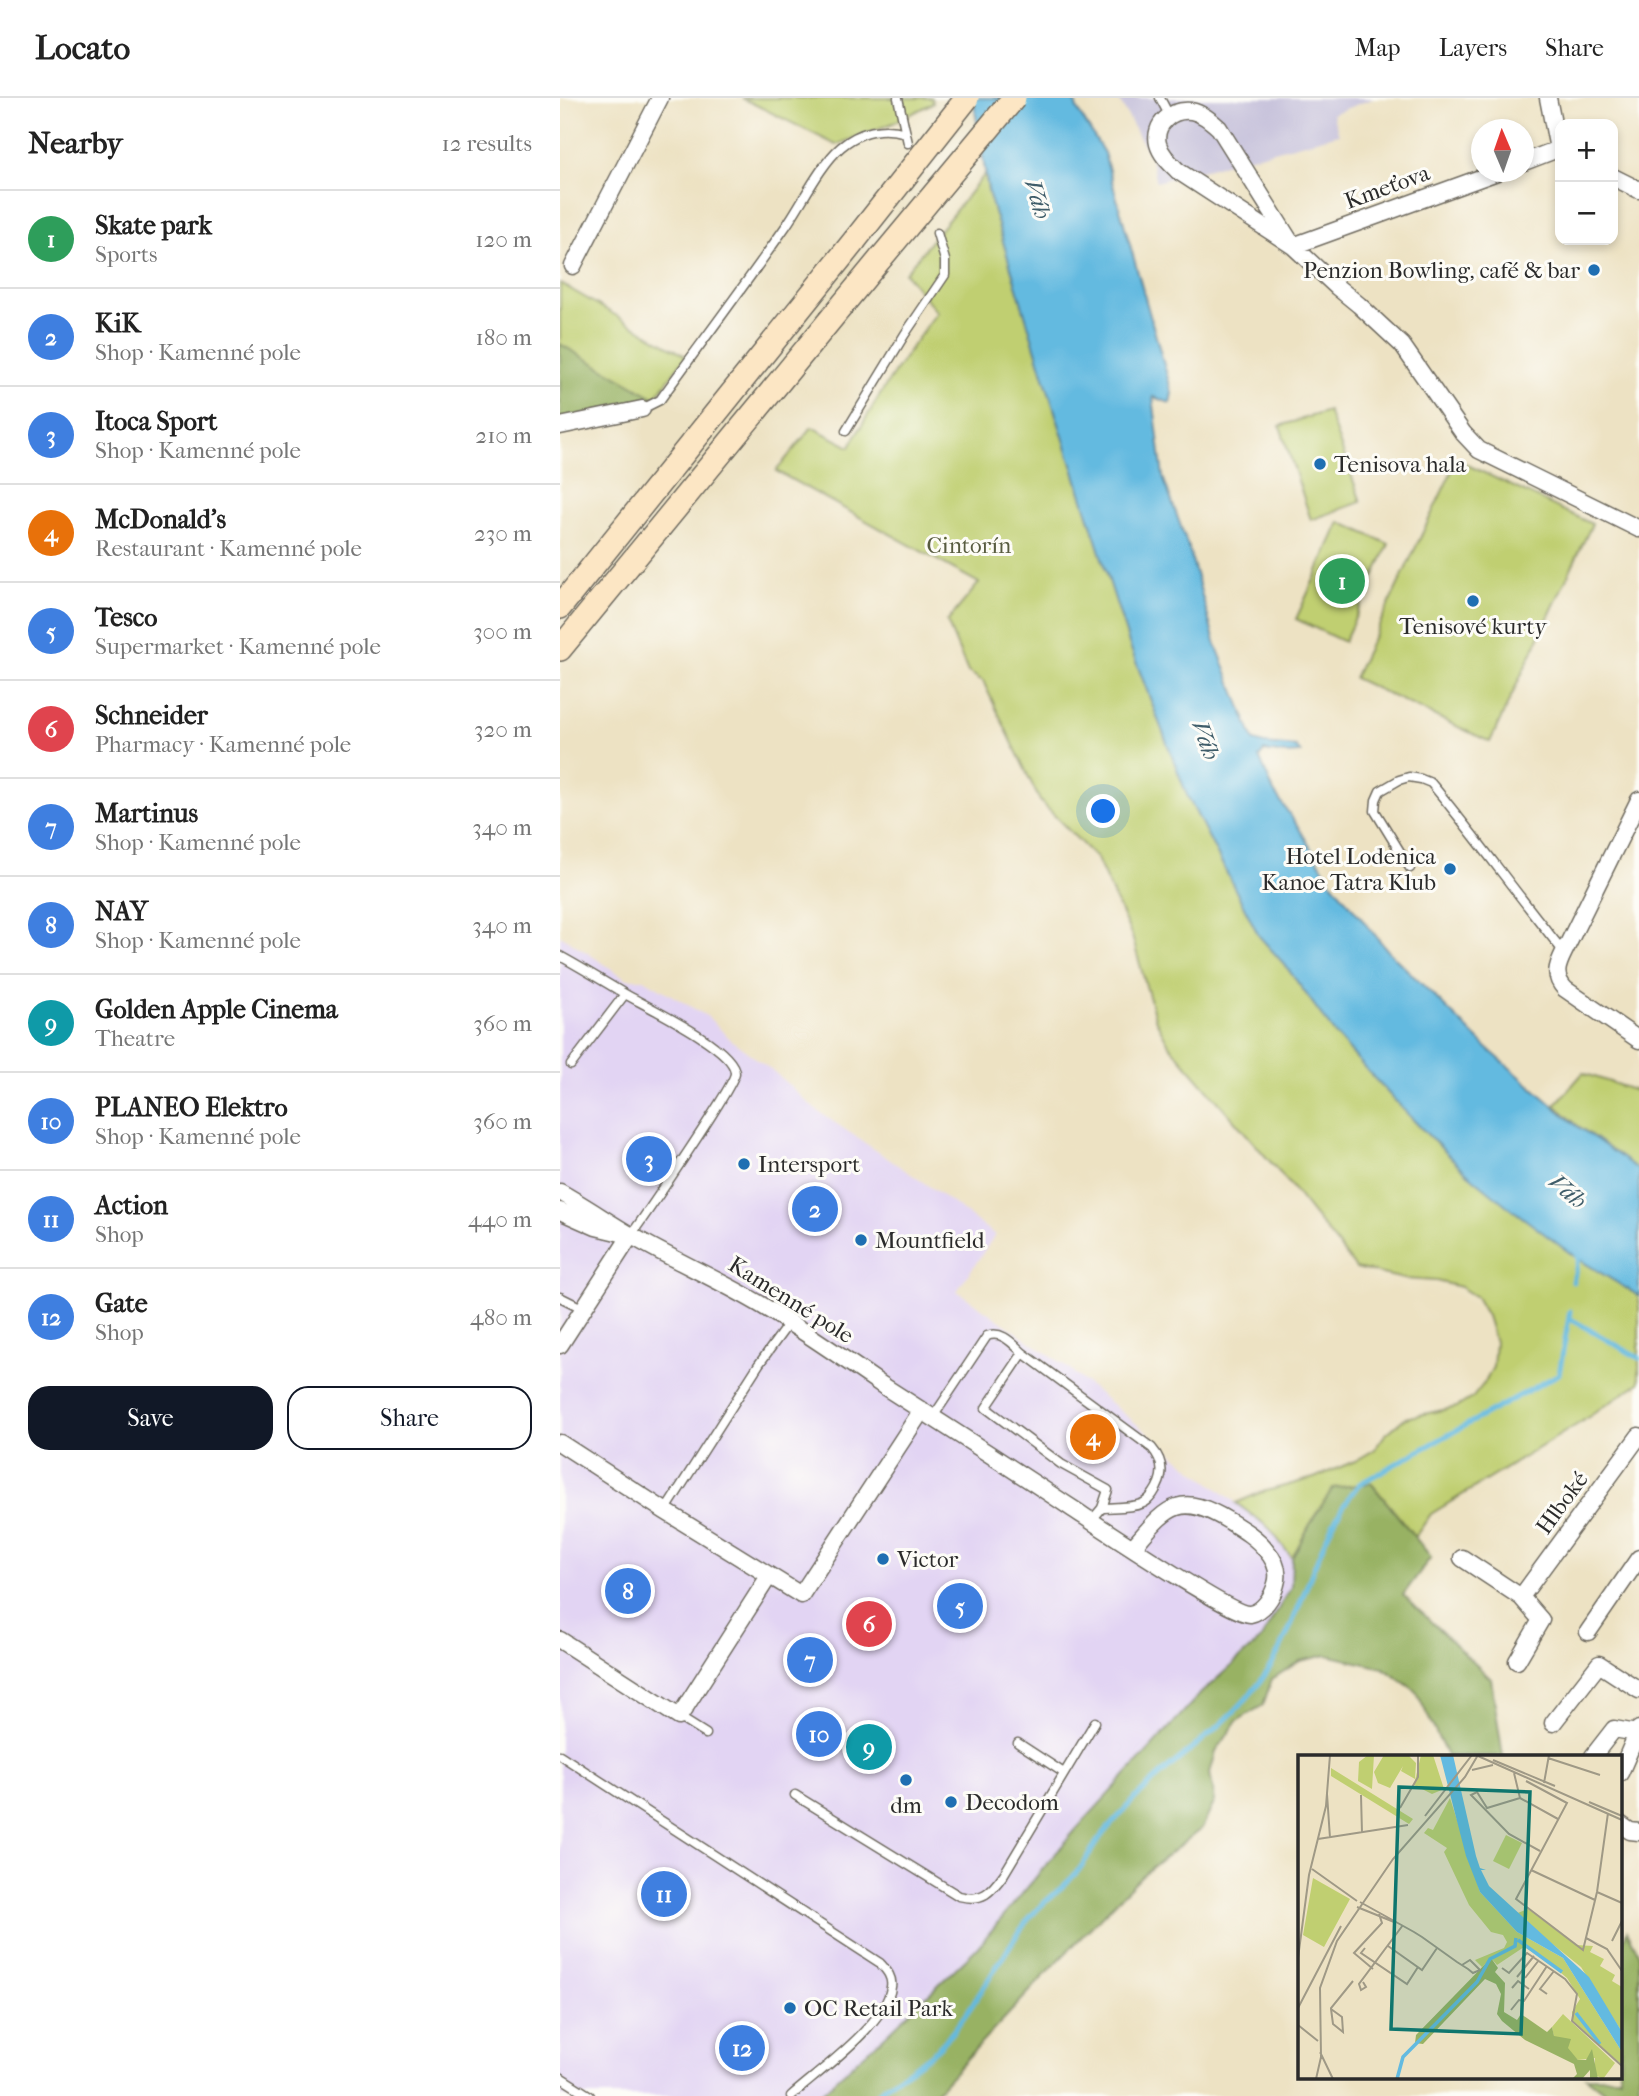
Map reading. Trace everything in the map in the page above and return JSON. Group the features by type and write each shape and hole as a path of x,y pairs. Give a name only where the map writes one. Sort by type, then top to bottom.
{"main road":[{"path":"560,607 967,98"},
{"path":"560,649 1014,98"}],"street":[{"path":"573,266 660,98"},
{"path":"1548,98 1555,131"},
{"path":"1293,246 1219,128 1193,111 1169,115 1158,129 1157,142 1169,163 1293,246 1402,345 1463,433 1479,450 1639,529"},
{"path":"1534,159 1555,151"},
{"path":"1618,180 1639,190"},
{"name":"Kmeťova","path":"1293,246 1471,181"},
{"path":"560,426 642,410"},
{"path":"1639,800 1557,966 1559,982 1565,989 1639,1040"},
{"name":"Kamenné pole","path":"560,1192 789,1323 928,1414 1096,1514 1133,1548 1226,1606 1242,1614 1257,1612 1275,1589 1278,1579 1274,1562 1261,1544 1224,1517 1195,1504 1179,1506 1157,1519 1133,1548"},
{"name":"Kamenné pole","path":"560,1211 596,1227 631,1235"},
{"path":"560,1345 631,1235"},
{"path":"560,1443 802,1595 928,1414"},
{"name":"Hlboké","path":"1521,1597 1639,1436"},
{"path":"1462,1558 1521,1597 1541,1620 1517,1661"},
{"path":"1588,1632 1639,1558"},
{"path":"560,1640 679,1717 769,1576"},
{"path":"1553,1723 1599,1664 1639,1690"},
{"path":"1593,1755 1614,1729 1638,1731 1622,1768"},
{"path":"1622,1825 1630,1831 1639,1832"}],"lane":[{"path":"898,98 908,143"},
{"path":"1160,98 1169,115"},
{"path":"642,410 660,400 836,152 850,141 878,128 892,128 906,133"},
{"path":"846,431 905,334 945,275 945,260 937,233"},
{"path":"1410,868 1375,811 1380,791 1409,777 1431,783 1479,842 1531,914 1564,952"},
{"path":"560,956 694,1032 730,1060 735,1071 735,1077 719,1103 631,1235"},
{"path":"571,1065 625,994"},
{"path":"560,1297 584,1309"},
{"path":"665,1511 759,1364 789,1323"},
{"path":"928,1414 987,1336 999,1334 1152,1448 1160,1461 1162,1475 1147,1501 1096,1514"},
{"path":"1023,1353 986,1408 1061,1464 1108,1490 1096,1514"},
{"path":"679,1717 706,1734"},
{"path":"795,1794 959,1896 972,1899 992,1891 1004,1874 1095,1723"},
{"path":"1018,1743 1064,1773"},
{"path":"560,1755 887,1970 891,1989 877,2017 865,2032 791,2096"},
{"path":"560,2077 590,2096"}],"shaded area":[{"path":"1118,98 1374,98 1332,114 1339,134 1156,182 1151,159"},
{"path":"560,935 627,979 644,979 708,1017 731,1040 773,1071 816,1110 936,1191 995,1235 957,1291 1065,1366 1269,1528 1292,1558 1291,1587 1261,1639 1200,1694 1072,1834 976,1949 818,2096 560,2096"}],"green space":[{"path":"742,98 932,98 933,103 893,123 836,145"},
{"name":"Cintorín","path":"985,174 1044,377 1130,646 1187,795 1259,936 1285,965 1336,1035 1420,1127 1467,1173 1578,1259 1639,1296 1639,1383 1578,1424 1431,1514 1415,1537 1371,1483 1314,1517 1292,1558 1269,1528 1236,1503 1259,1493 1314,1478 1355,1461 1374,1450 1385,1435 1405,1418 1457,1407 1473,1397 1493,1367 1495,1342 1487,1316 1476,1297 1460,1287 1436,1281 1404,1279 1356,1268 1286,1180 1169,1045 1156,1021 1132,936 1097,859 1040,801 983,681 968,672 947,622 979,583 776,471 812,427 850,447 891,378 937,312 905,273"},
{"path":"560,283 686,356 655,398 560,344"},
{"path":"560,344 655,398 560,420"},
{"name":"Tenisova hala","path":"1328,411 1361,502 1311,520 1280,426"},
{"name":"Tenisové kurty","path":"1457,460 1592,524 1490,742 1354,678"},
{"path":"1340,522 1389,544 1344,642 1296,619"},
{"path":"1583,1073 1639,1092 1639,1170 1577,1125 1555,1105"},
{"path":"1371,1483 1431,1557 1403,1595 1491,1679 1503,1755 1447,1755 1416,1691 1383,1668 1327,1655 1300,1661 1272,1679 1263,1705 1237,1721 1216,1752 1210,1773 1215,1801 1202,1828 1141,1876 932,2096 818,2096 976,1949 1072,1834 1200,1694 1261,1639 1291,1587 1292,1558 1333,1488"},
{"path":"1627,1931 1639,1954 1639,2096 1611,2096 1587,2078 1622,2078 1622,1943"}],"water":[{"name":"Váh","path":"973,98 1074,98 1077,109 1104,153 1172,393 1170,403 1153,397 1163,477 1189,549 1215,642 1254,741 1296,747 1301,753 1264,751 1259,757 1274,792 1332,883 1389,952 1488,1049 1576,1125 1639,1170 1639,1296 1578,1259 1467,1173 1420,1127 1336,1035 1285,965 1259,936 1187,795 1130,646 989,195"}],"waterway":[{"path":"1573,1282 1578,1259 1576,1254"},
{"path":"876,2096 943,2043 966,2014 1027,1921 1077,1872 1107,1829 1141,1792 1212,1732 1260,1682 1287,1634 1329,1531 1359,1484 1559,1374 1570,1311"},
{"path":"1569,1318 1639,1358"}],"place":[{"name":"Penzion Bowling, café & bar","path":"1594,270"},
{"name":"Tenisova hala","path":"1320,464"},
{"name":"Skate park","path":"1342,581"},
{"name":"Tenisové kurty","path":"1473,601"},
{"name":"Hotel Lodenica Kanoe Tatra Klub","path":"1450,869"},
{"name":"Itoca Sport","path":"649,1159"},
{"name":"Intersport","path":"744,1164"},
{"name":"KiK","path":"815,1209"},
{"name":"Mountfield","path":"861,1240"},
{"name":"McDonald's","path":"1093,1437"},
{"name":"Victor","path":"883,1559"},
{"name":"NAY","path":"628,1591"},
{"name":"Tesco","path":"960,1606"},
{"name":"Schneider","path":"869,1624"},
{"name":"Martinus","path":"810,1660"},
{"name":"PLANEO Elektro","path":"819,1734"},
{"name":"Golden Apple Cinema","path":"869,1747"},
{"name":"dm","path":"906,1780"},
{"name":"Decodom","path":"951,1802"},
{"name":"Action","path":"664,1894"},
{"name":"OC Retail Park","path":"790,2008"},
{"name":"Gate","path":"742,2048"}]}
